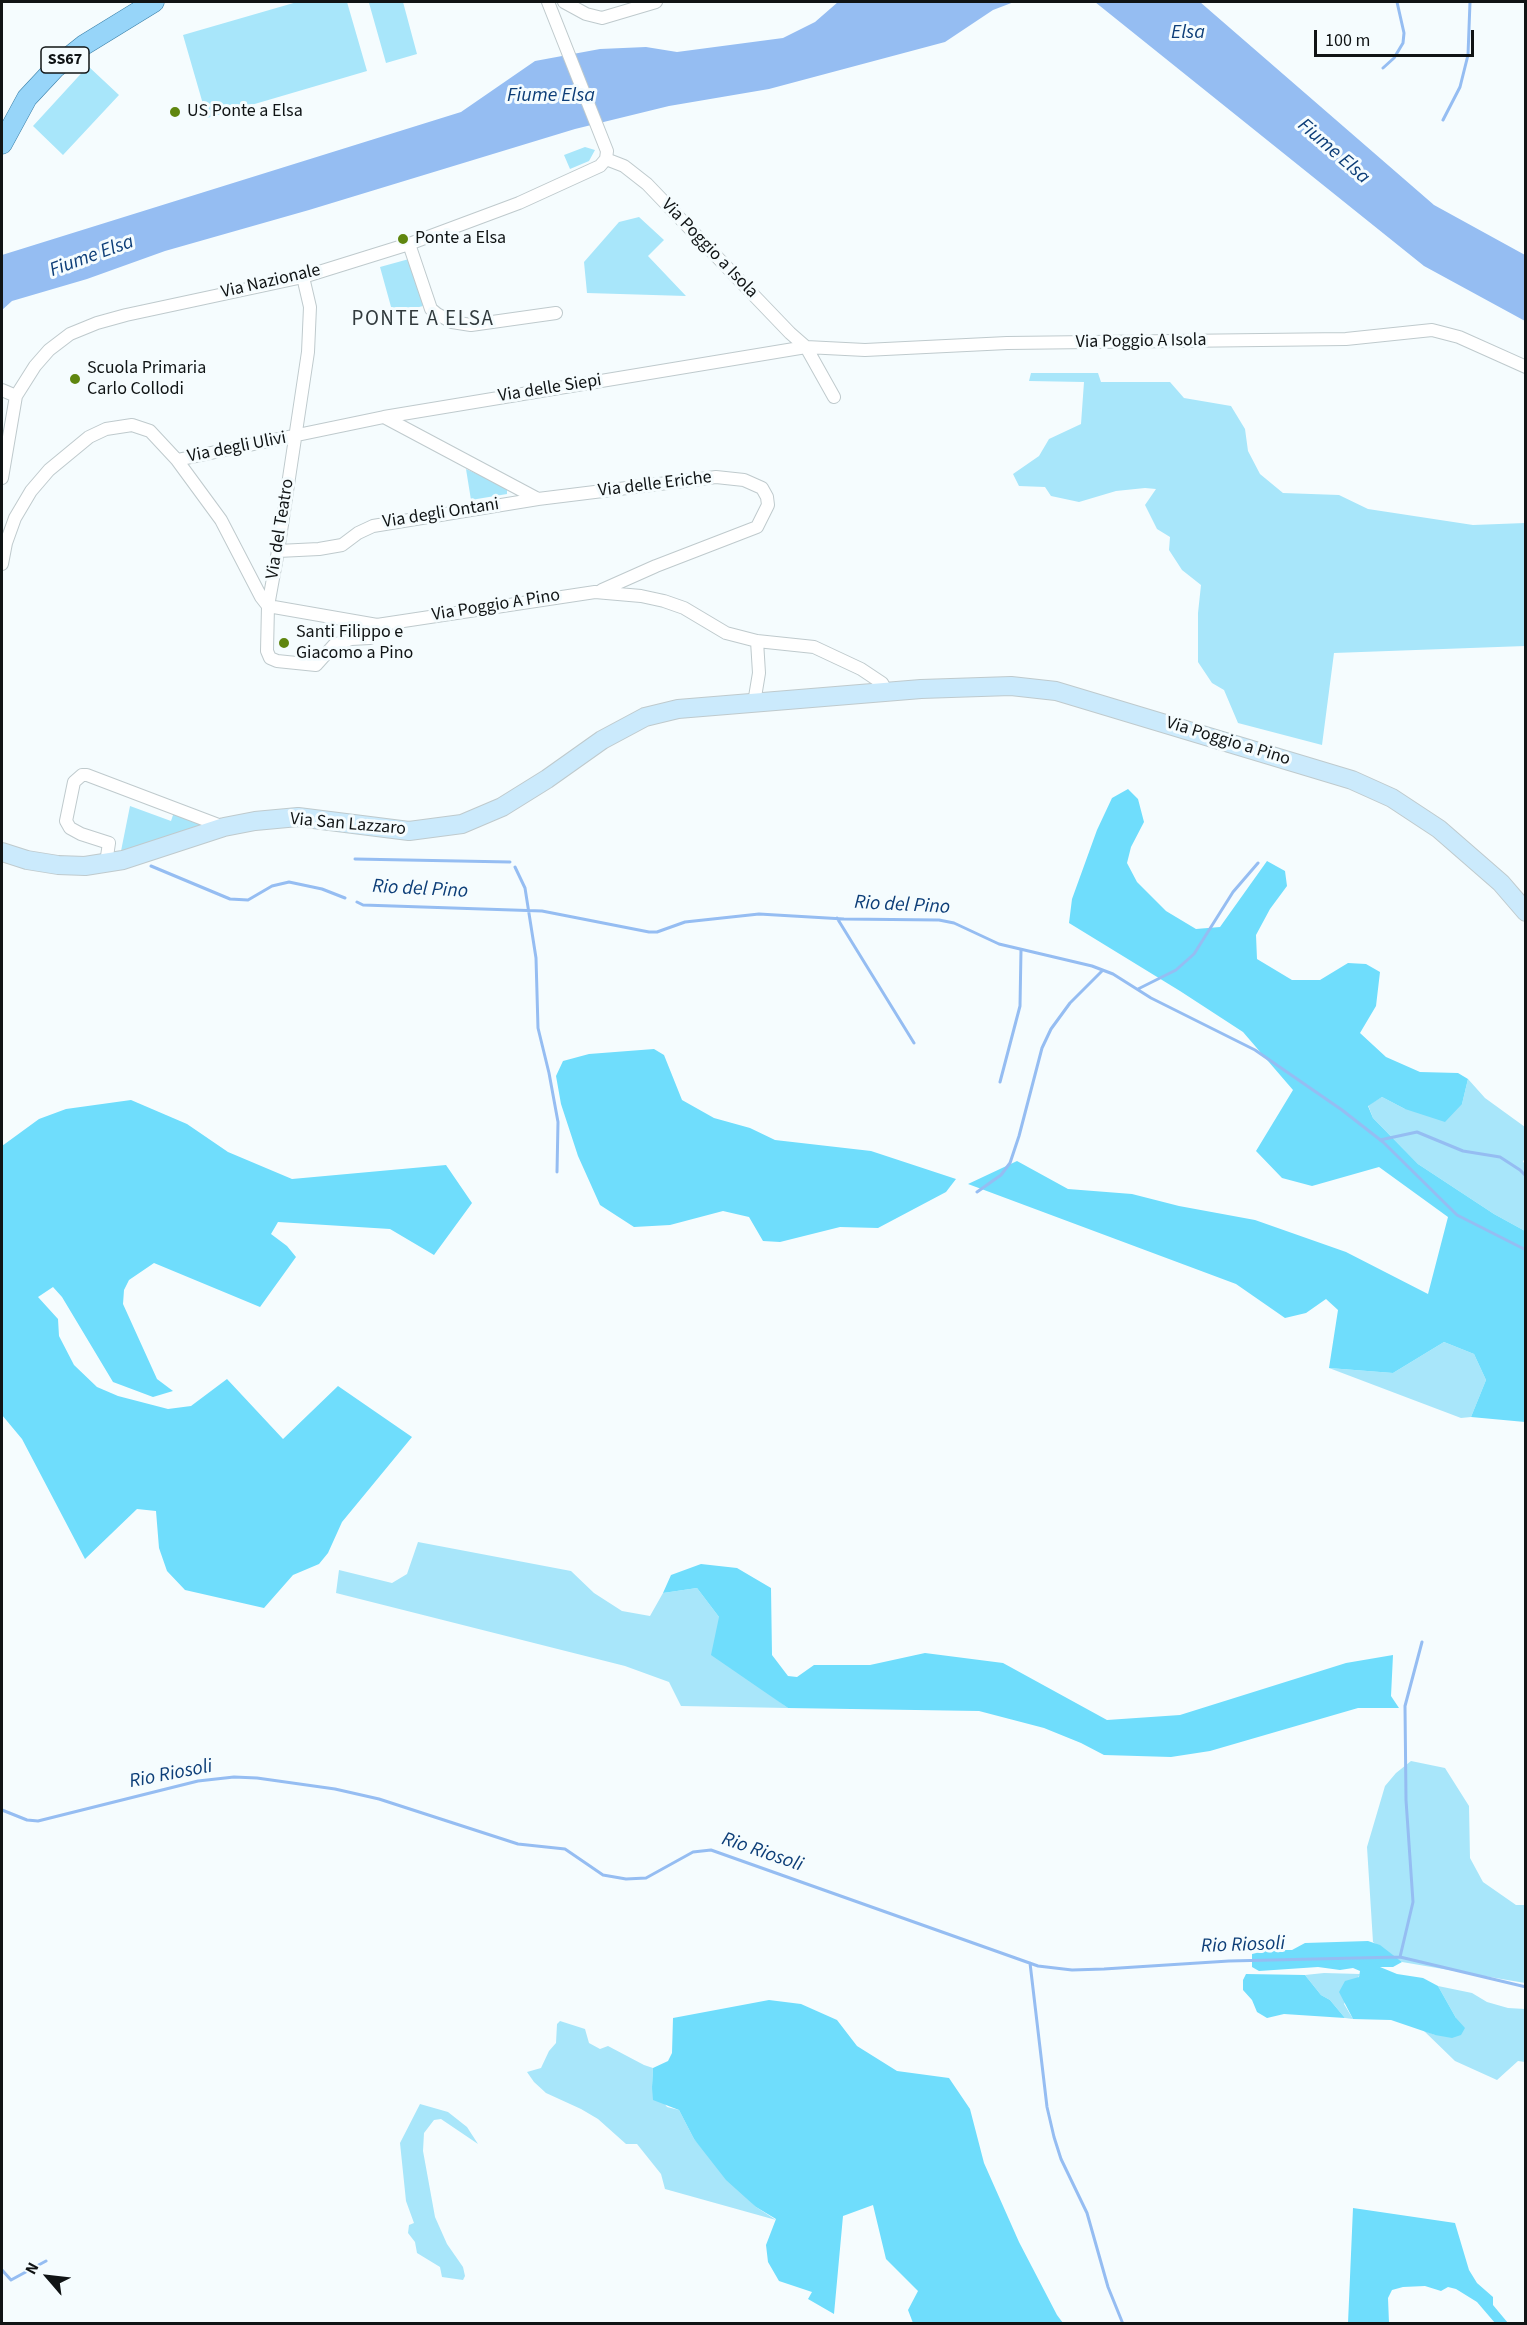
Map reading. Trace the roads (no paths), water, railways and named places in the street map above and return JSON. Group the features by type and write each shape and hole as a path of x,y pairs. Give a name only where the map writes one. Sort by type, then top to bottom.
{"main road":[{"name":"SS67","path":"2,144 27,98 55,68 84,45 154,2"}],"street":[{"path":"548,2 605,144 606,159"},
{"path":"564,2 586,14 602,18 656,2"},
{"name":"Via Nazionale","path":"2,478 16,396 25,380 49,350 70,334 98,323 189,300 254,289 303,277 409,244 519,203 600,166 606,159"},
{"name":"Via Poggio a Isola","path":"606,159 624,166 647,184 806,347"},
{"path":"409,244 431,309 452,322 471,325 556,313"},
{"name":"Via del Teatro","path":"303,277 310,307 308,352 268,606 267,651 270,658 277,661 316,665 334,645 351,639 370,638 377,625"},
{"name":"Via Poggio A Isola","path":"806,347 865,350 1007,343 1347,339 1432,330 1459,337 1526,367"},
{"path":"806,347 834,397"},
{"name":"Via delle Siepi","path":"296,436 384,417 806,347"},
{"path":"2,390 16,396"},
{"path":"384,417 538,499"},
{"path":"2,564 6,543 15,518 31,491 56,464 90,437 106,429 132,425 150,431 177,460 221,520 261,597 268,606"},
{"name":"Via degli Ulivi","path":"177,460 296,436"},
{"name":"Via delle Eriche","path":"538,499 716,477 744,480 762,488 767,496 768,505 758,527 595,592"},
{"name":"Via degli Ontani","path":"278,551 319,549 342,545 358,533 373,526 538,499"},
{"name":"Via Poggio A Pino","path":"268,606 377,625 595,592 641,596 684,608 726,633 757,641 814,648 861,669 882,683 886,692"},
{"path":"754,704 759,673 757,641"},
{"name":"Via Poggio a Pino","path":"886,692 1011,686 1056,691 1352,780 1392,798 1439,829 1501,883 1526,912"},
{"name":"Via San Lazzaro","path":"2,852 58,866 85,866 123,860 224,827 255,821 298,818 409,831 462,824 502,807 602,740 645,717 678,709 886,692"},
{"path":"106,863 109,843 81,834 70,828 66,821 74,782 82,775 224,827"}],"water":[{"name":"Fiume Elsa","path":"838,2 1014,2 993,10 945,42 769,89 669,106 575,129 165,251 87,279 12,301 2,310 2,255 461,112 535,61 600,49 646,47 677,52 783,38 815,22"},
{"name":"Elsa","path":"1095,2 1200,2 1434,205 1525,255 1525,321 1424,266"}],"waterway":[{"path":"1383,68 1394,58 1403,43 1404,33 1397,2"},
{"path":"1443,120 1460,87 1468,55 1470,2"},
{"path":"355,859 510,862"},
{"path":"1138,989 1176,970 1194,954 1233,892 1258,863"},
{"name":"Rio del Pino","path":"151,866 230,899 248,900 272,886 289,882 322,889 345,898"},
{"path":"515,867 525,888 536,958 538,1028 558,1122 557,1172"},
{"name":"Rio del Pino","path":"357,902 363,905 542,911 649,932 657,932 685,922 759,914 844,919 939,920 954,923 999,944 1092,966 1113,974 1151,998 1255,1050 1342,1110 1383,1142 1457,1215 1526,1250"},
{"path":"837,918 914,1043"},
{"path":"1000,1082 1020,1006 1021,950"},
{"path":"977,1192 1001,1175 1010,1163 1042,1048 1051,1029 1070,1003 1103,970"},
{"name":"Rio del Pino","path":"1380,1140 1417,1132 1463,1151 1500,1157 1526,1176"},
{"path":"1400,1957 1413,1902 1406,1800 1405,1706 1422,1642"},
{"name":"Rio Riosoli","path":"2,1810 27,1820 38,1821 198,1781 234,1777 257,1778 335,1789 379,1799 518,1844 565,1849 603,1875 626,1879 646,1878 693,1852 711,1850 1038,1966 1072,1970 1229,1961 1400,1957 1526,1987"},
{"path":"1030,1963 1047,2107 1054,2137 1061,2159 1087,2213 1108,2287 1123,2324"},
{"path":"2,2270 11,2280 46,2261"}],"place":[{"name":"US Ponte a Elsa","path":"175,112"},
{"name":"Ponte a Elsa","path":"403,239"},
{"name":"Scuola Primaria Carlo Collodi","path":"75,379"},
{"name":"Santi Filippo e Giacomo a Pino","path":"284,643"}],"district":[{"name":"PONTE A ELSA","path":"423,320"}]}
